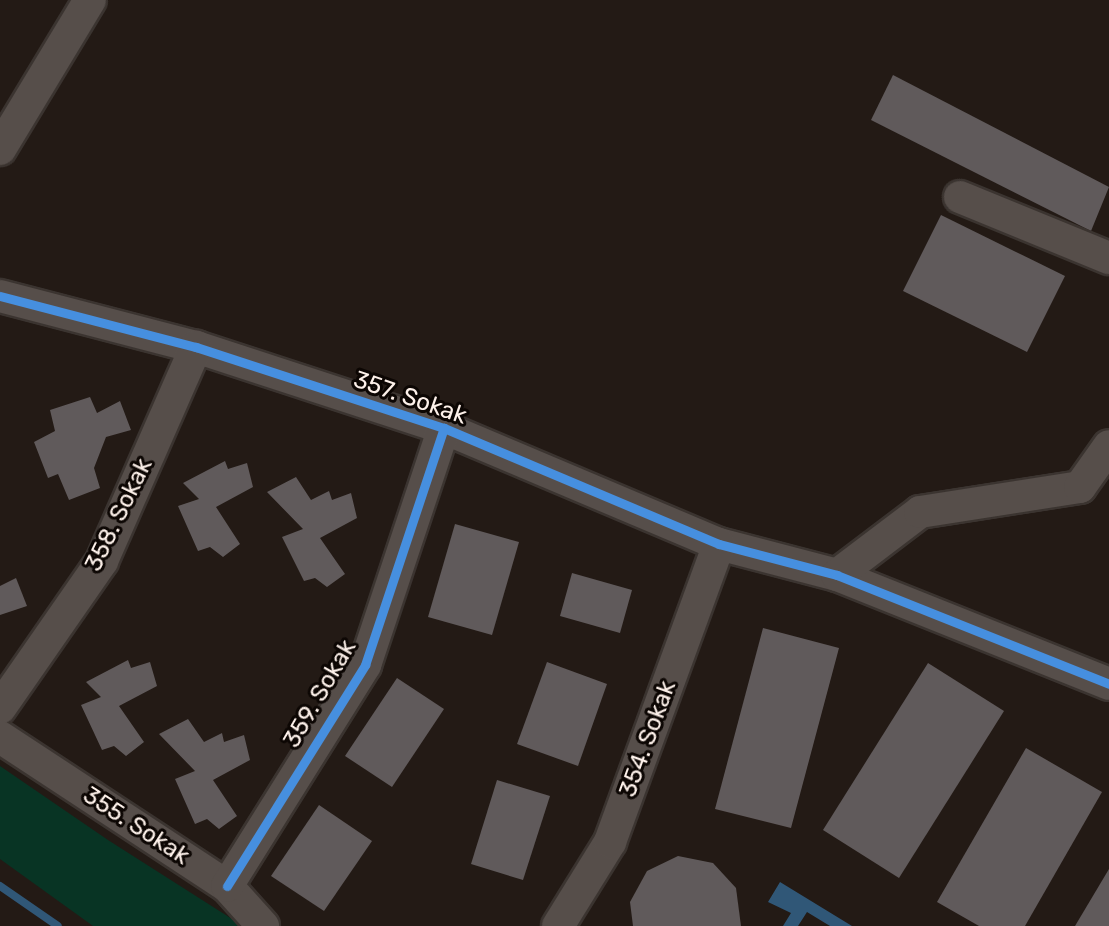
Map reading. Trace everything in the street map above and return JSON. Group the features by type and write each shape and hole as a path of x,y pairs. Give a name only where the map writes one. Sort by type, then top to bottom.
{"street":[{"path":"0,149 90,0"},
{"path":"960,197 1109,258"},
{"name":"357. Sokak","path":"0,296 196,347 444,428 719,544 837,575 1109,684"},
{"name":"358. Sokak","path":"0,708 102,561 196,347"},
{"name":"359. Sokak","path":"227,886 365,665 444,428"},
{"path":"837,575 920,512 1080,487 1109,446"},
{"name":"354. Sokak","path":"558,926 610,842 719,544"},
{"name":"355. Sokak","path":"0,737 227,886 263,926"}],"green space":[{"path":"0,766 108,840 243,926 93,926 0,859"}],"water":[{"path":"780,882 852,926 830,926 807,912 798,926 783,926 791,913 768,902"}],"building":[{"path":"893,75 1109,187 1091,231 871,120"},
{"path":"941,215 1065,276 1027,352 903,291"},
{"path":"90,397 97,413 120,401 131,430 106,437 94,468 100,488 69,500 58,474 48,478 34,442 55,431 50,410"},
{"path":"225,461 228,469 247,463 253,487 216,507 240,544 223,557 210,547 198,551 178,506 199,499 183,483"},
{"path":"296,477 311,500 329,491 332,500 351,493 357,518 320,538 345,574 327,587 315,578 304,581 282,537 303,529 267,492"},
{"path":"455,524 519,542 492,635 428,617"},
{"path":"572,573 632,590 620,633 560,616"},
{"path":"16,578 27,606 0,615 0,586"},
{"path":"763,628 839,648 791,828 715,809"},
{"path":"128,660 131,668 150,662 157,686 119,706 144,742 126,756 114,746 102,750 81,705 101,697 86,682"},
{"path":"547,662 607,684 578,766 517,744"},
{"path":"928,663 1004,711 899,878 823,830"},
{"path":"397,678 444,709 392,787 345,756"},
{"path":"188,719 204,742 222,733 224,742 244,735 250,760 213,780 237,816 219,829 207,819 195,824 175,779 195,771 159,734"},
{"path":"1026,748 1102,792 1025,926 979,926 937,902"},
{"path":"497,780 550,796 523,880 471,864"},
{"path":"319,805 372,841 324,911 271,876"},
{"path":"678,856 713,863 736,888 741,926 633,926 630,902 647,871"},
{"path":"1109,869 1109,926 1075,926"}],"waterway":[{"path":"0,886 58,926"}],"cycle path":[{"path":"0,296 196,347 444,428 719,544 837,575 1109,684"},
{"path":"227,886 365,665 444,428"}]}
